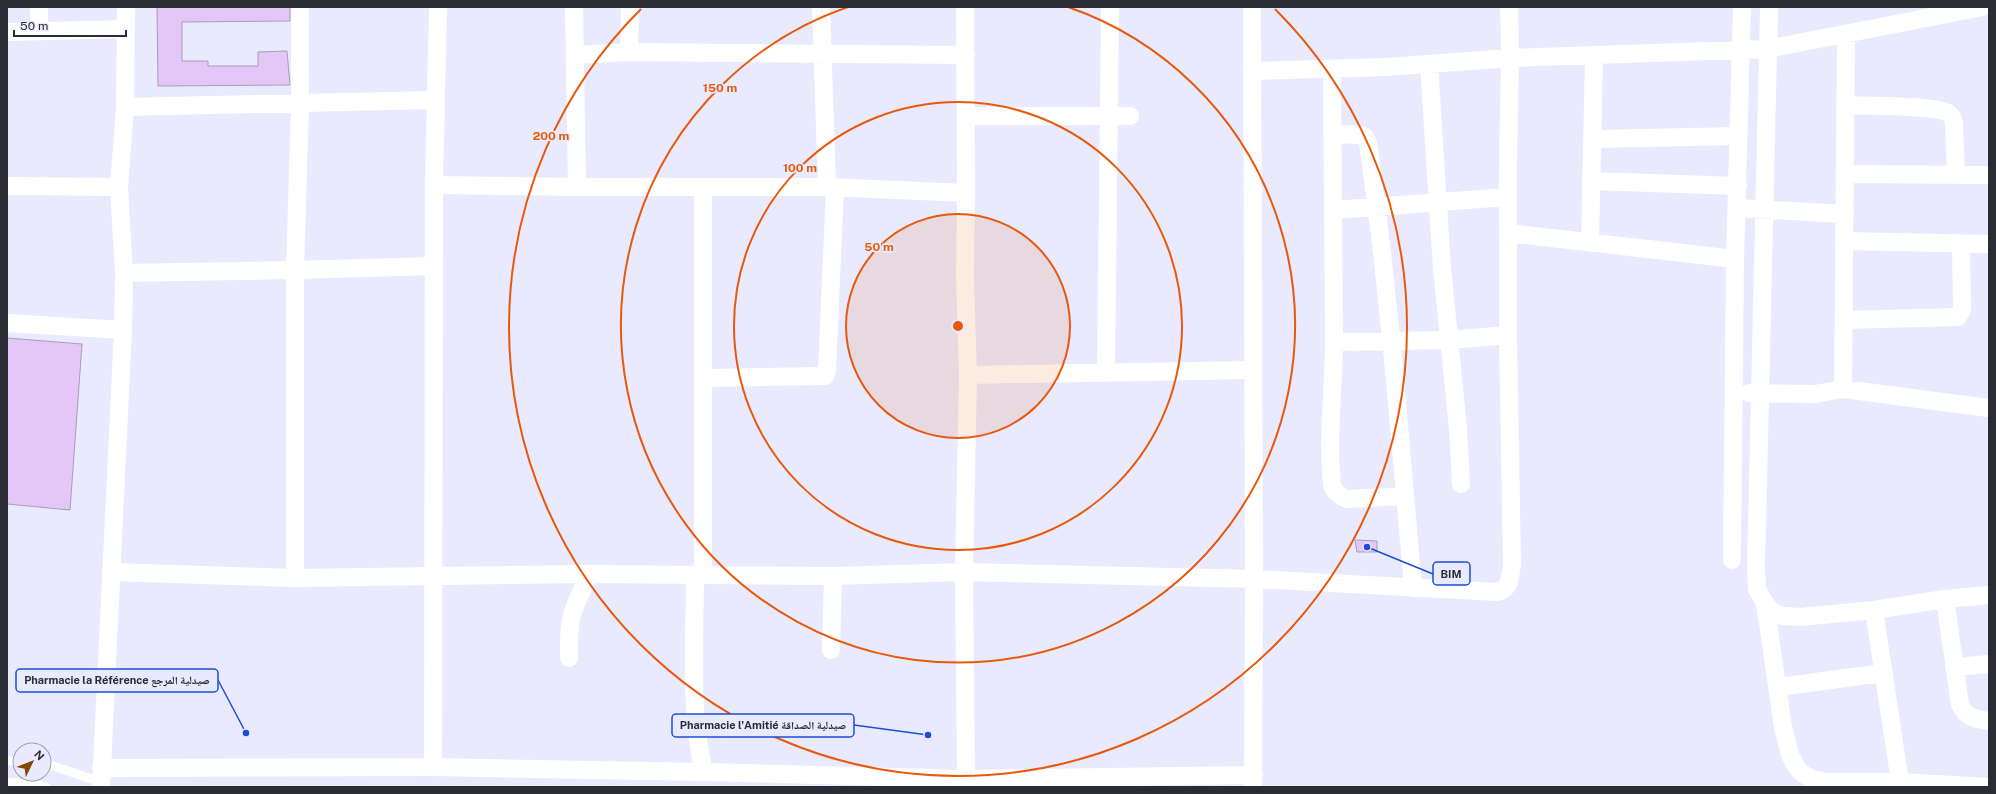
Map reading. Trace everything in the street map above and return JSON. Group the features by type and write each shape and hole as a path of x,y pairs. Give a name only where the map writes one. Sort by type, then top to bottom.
{"street":[{"path":"39,7 39,31"},
{"path":"126,7 125,107 119,188 124,273 123,330 101,779 433,767 966,779 1254,781 1252,7"},
{"path":"295,578 295,270 300,104 300,7"},
{"path":"433,767 433,266 438,7"},
{"path":"574,7 576,55 576,187"},
{"path":"629,52 630,7"},
{"path":"703,378 825,376 828,371 831,188 821,7"},
{"path":"965,7 965,277 968,374 964,572 966,779"},
{"path":"1106,373 1110,7"},
{"path":"112,572 295,578 587,574 833,576 964,572 1254,579 1498,592 1504,590 1508,585 1512,564 1507,196 1511,58 1509,7"},
{"path":"1732,560 1735,259 1742,7"},
{"path":"1769,7 1756,568 1757,589 1771,611 1784,616 1800,617 1874,610 1945,599 1989,595"},
{"path":"1252,71 1332,70 1511,58 1767,49 1983,7"},
{"path":"7,32 126,29"},
{"path":"1843,389 1846,34"},
{"path":"576,55 629,52 966,55"},
{"path":"1590,243 1594,55"},
{"path":"1429,64 1437,202 1458,429 1461,484"},
{"path":"1332,70 1334,210 1334,342 1331,444 1332,484 1335,491 1342,497 1348,499 1405,496"},
{"path":"125,107 436,100"},
{"path":"1845,105 1920,107 1948,112 1952,116 1954,123 1956,175"},
{"path":"966,116 1130,116"},
{"path":"1333,134 1361,135 1366,139 1377,207 1391,342 1413,588"},
{"path":"1593,139 1738,136"},
{"path":"1845,174 1989,175"},
{"path":"1592,181 1738,186"},
{"path":"434,185 831,188 966,193"},
{"path":"7,186 119,188"},
{"path":"703,187 703,378 695,686 701,759 704,772"},
{"path":"1334,210 1507,196"},
{"path":"1737,208 1765,208 1844,214"},
{"path":"1508,233 1735,259"},
{"path":"1844,241 1989,244"},
{"path":"1844,320 1958,317 1962,309 1961,244"},
{"path":"124,273 433,266"},
{"path":"7,324 123,330"},
{"path":"1334,342 1449,340 1508,335"},
{"path":"968,374 1252,370"},
{"path":"1734,393 1815,394 1843,389 1989,408"},
{"path":"569,658 572,615 585,586 587,574"},
{"path":"832,650 833,576"},
{"path":"1945,599 1960,704 1964,712 1971,718 1989,721"},
{"path":"1765,603 1783,727 1790,755 1796,768 1803,774 1812,779 1827,782 1900,782 1987,787"},
{"path":"1874,610 1900,782"},
{"path":"1954,666 1989,664"},
{"path":"1778,687 1883,673"}],"lane":[{"path":"52,765 101,779"},
{"path":"7,782 33,784 46,787"}],"building":[{"path":"157,7 290,7 290,21 182,22 182,61 208,61 208,66 258,66 258,52 287,51 290,85 158,86"},
{"path":"7,338 82,344 70,510 7,504"},
{"path":"1355,540 1377,541 1377,552 1357,552"}],"place":[{"name":"BIM","path":"1367,547"},
{"name":"Pharmacie la Référence صيدلية المرجع","path":"246,733"},
{"name":"Pharmacie l'Amitié صيدلية الصداقة","path":"928,735"}]}
